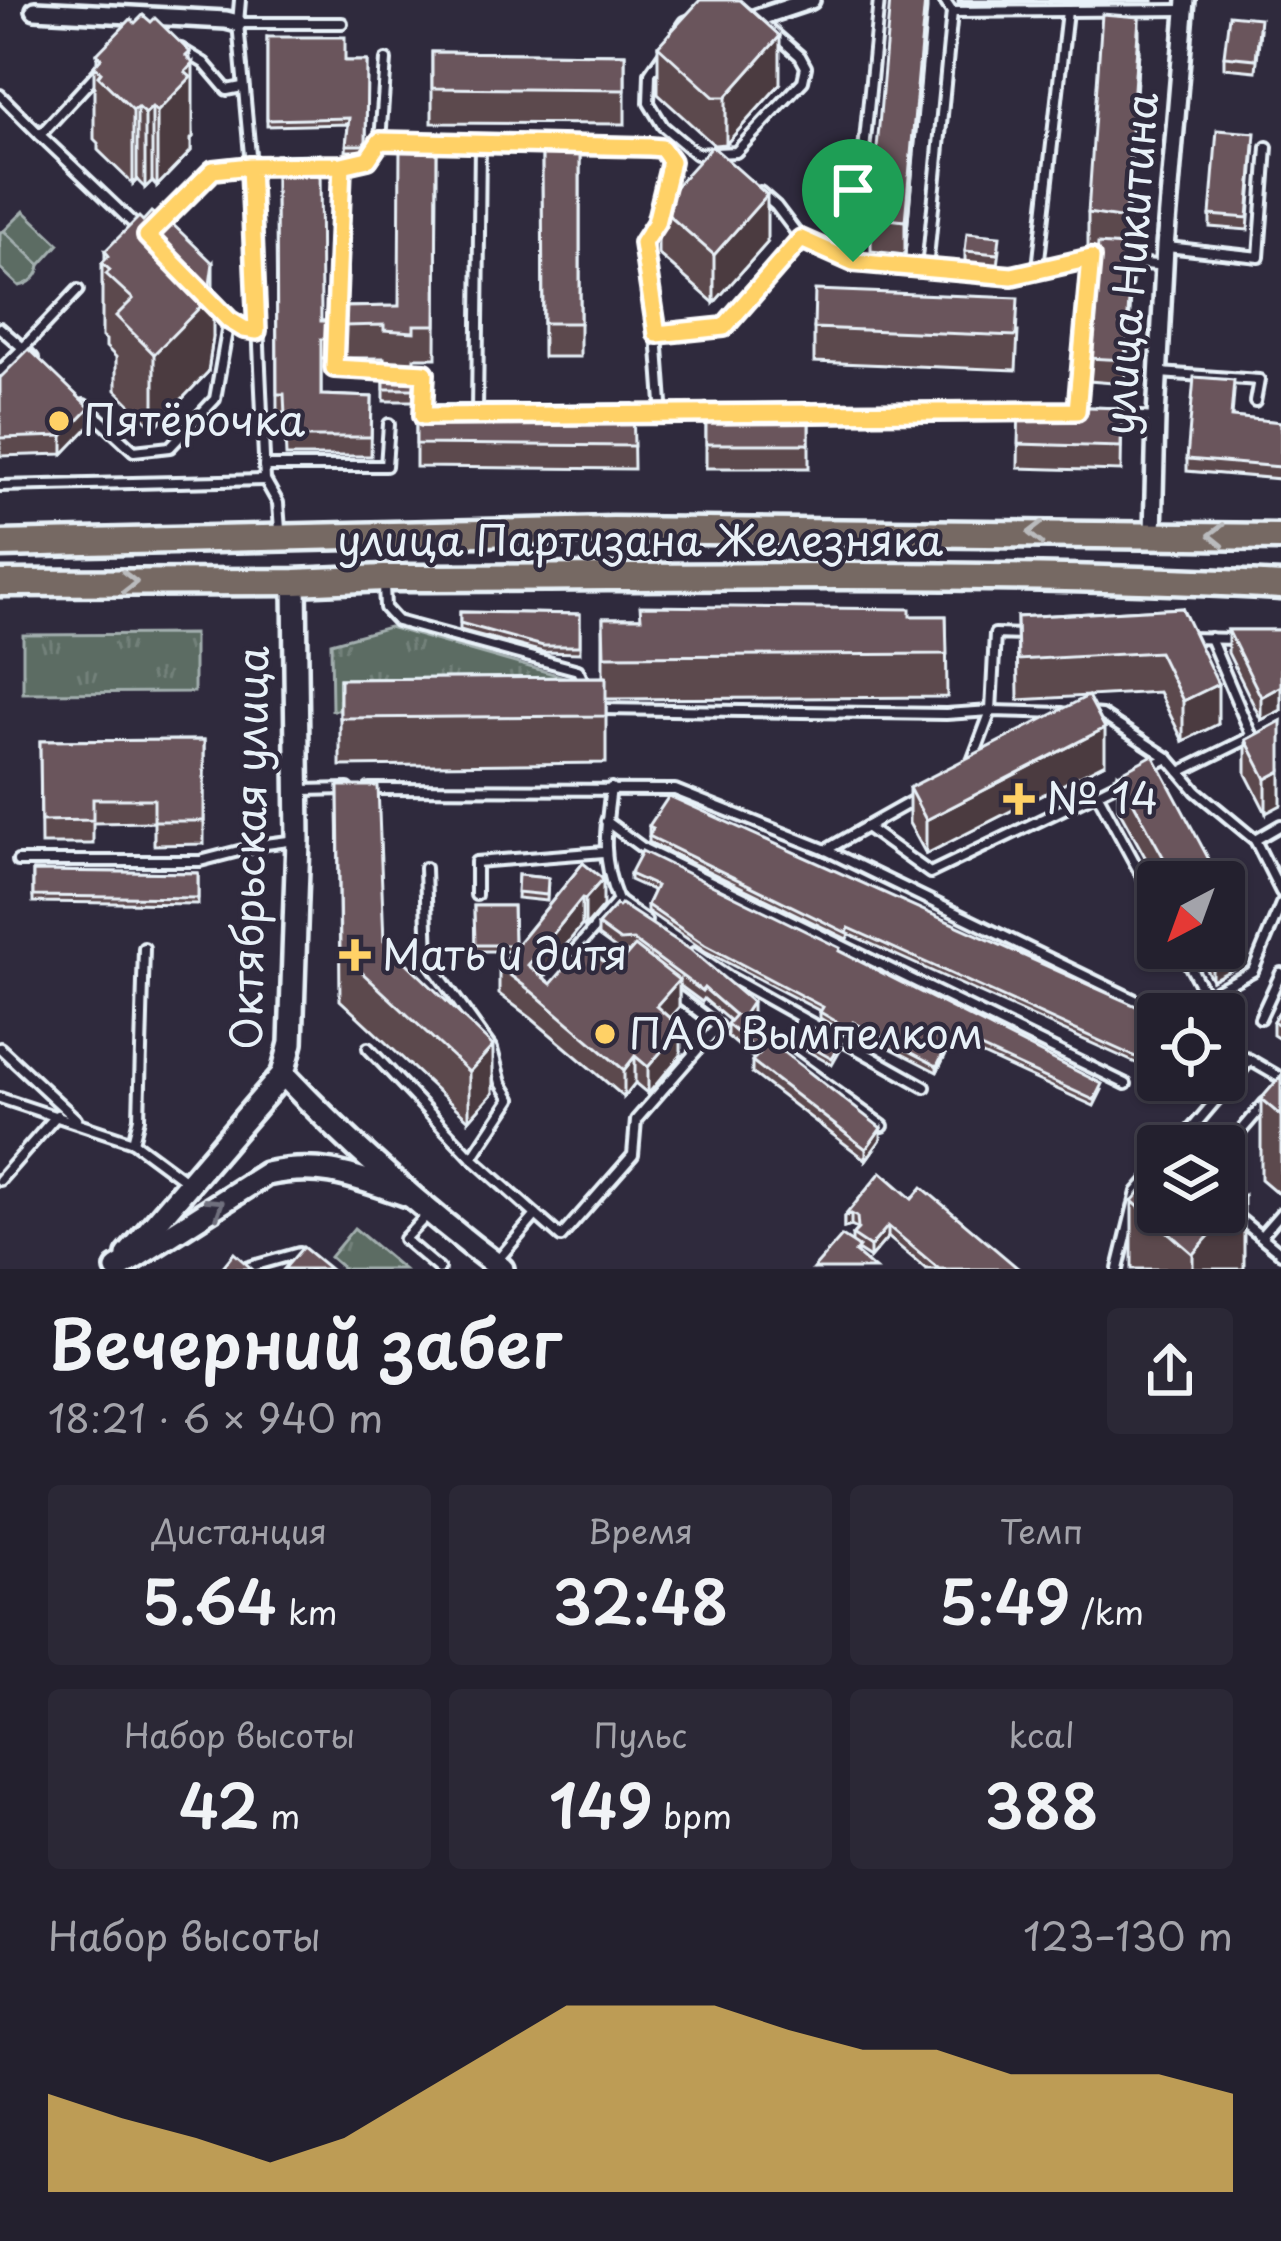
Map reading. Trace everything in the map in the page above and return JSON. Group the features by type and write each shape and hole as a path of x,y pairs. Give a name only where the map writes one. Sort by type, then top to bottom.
{"main road":[{"name":"улица Партизана Железняка","path":"0,544 614,530 1281,537"},
{"path":"281,538 295,582"},
{"name":"улица Партизана Железняка","path":"0,583 946,578 1281,586"},
{"name":"Октябрьская улица","path":"117,1269 283,1074 291,1043 298,840 295,582"},
{"path":"283,1074 422,1204 499,1266"},
{"path":"117,1269 266,1174 295,1168 342,1172 422,1204"}],"street":[{"path":"757,18 811,0"},
{"name":"улица Никитина","path":"1153,534 1165,247 1186,5"},
{"path":"34,10 238,23"}],"lane":[{"path":"240,0 265,480 278,503 281,538"},
{"path":"853,262 879,0"},
{"path":"927,269 952,12 944,0"},
{"path":"952,12 1186,5"},
{"path":"724,6 757,18 800,56 806,67 803,81 736,152 696,154 663,126 649,104 650,73 686,22 724,6"},
{"path":"1038,268 1067,11"},
{"path":"238,23 343,23"},
{"path":"167,45 193,54 227,89 242,87"},
{"path":"0,95 147,236 213,170 342,165 368,159 380,141 386,59"},
{"path":"40,135 103,68"},
{"path":"380,141 662,148 671,161 656,223 643,243 663,416"},
{"path":"459,415 478,415 480,143"},
{"path":"1165,247 1259,257 1268,147"},
{"path":"342,165 334,368 425,373 423,416 441,416"},
{"path":"759,191 801,239 853,262 1012,276 1091,258 1165,266"},
{"path":"657,334 724,327 801,239"},
{"path":"1091,258 1077,411 1156,418"},
{"path":"196,286 229,320 257,331"},
{"path":"0,371 78,290"},
{"path":"71,392 134,451 170,447 214,398 229,320"},
{"path":"0,328 39,363"},
{"path":"1158,373 1258,380 1255,402"},
{"path":"801,415 1030,412"},
{"path":"616,416 732,416"},
{"path":"264,466 386,466 389,424"},
{"path":"0,486 265,480"},
{"path":"384,578 385,608 397,621 578,670 586,689"},
{"path":"968,771 991,711 995,634 1039,635"},
{"path":"1169,638 1242,639"},
{"path":"1210,638 1252,737"},
{"path":"595,708 1102,715 1168,758 1196,791 1255,840 1281,892"},
{"path":"1180,772 1266,729"},
{"path":"866,827 930,873 1168,758"},
{"path":"611,788 604,852 608,877 617,901 655,926"},
{"path":"296,790 675,790 826,850 1137,1001"},
{"path":"826,850 927,793"},
{"path":"1097,793 1137,868"},
{"path":"606,821 644,849 1126,1084"},
{"path":"1255,840 1281,825"},
{"path":"18,861 200,861 298,840"},
{"path":"476,895 476,862 604,852"},
{"path":"425,868 428,960 492,1049 511,1100 472,1158"},
{"path":"540,990 617,901"},
{"path":"1191,969 1206,996 1253,971 1281,904"},
{"path":"134,1142 139,1118 144,948"},
{"path":"692,952 925,1087"},
{"path":"1260,1018 1281,973"},
{"path":"368,1048 472,1158 561,1238 633,1156 636,1120 718,1026 664,985"},
{"path":"801,1019 786,1055 883,1126"},
{"path":"0,1048 82,1124"},
{"path":"1245,1057 1281,1078"},
{"path":"1195,1125 1250,1060"},
{"path":"0,1098 134,1142 188,1183"},
{"path":"1245,1126 1267,1100"},
{"path":"0,1180 57,1115"},
{"path":"1118,1269 1137,1192"},
{"path":"422,1204 404,1239 440,1269"},
{"path":"1261,1236 1281,1213"},
{"path":"499,1266 536,1215"},
{"path":"1245,1223 1281,1253"},
{"path":"242,1269 298,1253 318,1269"}],"green space":[{"path":"24,211 59,244 40,265 4,231"},
{"path":"0,232 40,265 36,276 23,285 0,268"},
{"path":"389,627 582,682 582,714 332,710 331,643"},
{"path":"194,634 194,692 23,693 23,635"},
{"path":"354,1228 403,1269 344,1269 330,1257"}],"building":[{"path":"700,0 740,0 780,36 726,97 714,97 658,46"},
{"path":"890,0 925,0 905,221 871,217"},
{"path":"1102,14 1139,17 1125,219 1088,213"},
{"path":"143,15 151,22 155,18 190,52 186,56 193,63 185,72 191,77 157,112 152,107 145,114 137,107 133,110 98,76 101,72 94,66 101,58 97,54 131,19 135,23"},
{"path":"1229,15 1260,18 1256,59 1224,56"},
{"path":"267,37 345,37 345,61 367,61 363,145 346,145 349,118 267,120"},
{"path":"432,52 625,54 625,90 432,88"},
{"path":"1217,130 1255,133 1248,218 1210,215"},
{"path":"400,144 437,145 436,325 414,325 414,332 384,330 384,325 343,326 343,307 399,306"},
{"path":"542,144 580,144 580,323 543,323"},
{"path":"712,146 767,195 714,255 658,206"},
{"path":"320,154 321,321 327,321 326,339 321,339 321,395 372,397 371,437 286,437 284,394 277,394 276,155"},
{"path":"151,212 159,219 163,215 213,263 208,299 154,354 116,316 133,299 106,274 110,270 102,263 109,256 105,251 139,217 143,221"},
{"path":"967,233 1000,236 998,254 965,251"},
{"path":"1098,244 1123,246 1123,255 1132,256 1125,360 1089,358"},
{"path":"815,290 1018,298 1016,336 814,328"},
{"path":"29,349 90,408 63,436 0,438 0,378"},
{"path":"384,367 415,369 415,389 384,389"},
{"path":"1194,377 1234,380 1231,417 1281,422 1281,467 1187,459"},
{"path":"809,403 809,444 706,444 706,404"},
{"path":"633,404 634,446 416,444 416,405"},
{"path":"1019,405 1122,408 1121,447 1018,444"},
{"path":"640,606 910,609 910,616 946,616 947,654 604,656 603,618 641,618"},
{"path":"1182,608 1218,684 1183,701 1159,652 1018,660 1017,617"},
{"path":"460,612 580,614 580,646 543,646 460,623"},
{"path":"1228,630 1281,630 1281,686 1261,697"},
{"path":"606,677 606,716 340,718 340,679"},
{"path":"1088,696 1105,728 926,820 909,788"},
{"path":"1281,721 1281,771 1266,779 1246,740"},
{"path":"204,740 204,821 154,821 154,799 93,799 93,820 41,821 40,741"},
{"path":"1153,755 1210,861 1166,861 1118,774"},
{"path":"338,786 378,786 384,941 493,1046 469,1072 340,952"},
{"path":"669,796 1137,1007 1137,1058 849,928 847,933 649,836 653,828 649,826"},
{"path":"642,851 1102,1084 1094,1100 952,1035 937,1066 853,1022 849,1029 820,1012 823,1007 705,945 647,905 656,886 630,874"},
{"path":"583,863 603,879 528,965 551,984 584,945 614,970 635,946 679,980 656,1006 681,1028 648,1067 635,1056 624,1070 499,967"},
{"path":"33,871 198,873 198,898 33,896"},
{"path":"518,875 548,878 547,895 517,892"},
{"path":"621,904 691,950 752,1002 741,1019 881,1128 866,1149 752,1061 760,1053 727,1024 735,1015 704,988 702,991 633,940 620,941 598,925"},
{"path":"474,906 513,906 514,945 475,945"},
{"path":"811,1027 841,1043 832,1059 802,1042"},
{"path":"1281,1076 1281,1116 1261,1099"},
{"path":"881,1172 912,1199 922,1187 1019,1269 939,1269 888,1226 870,1247 852,1235 858,1229 857,1217 844,1217"},
{"path":"1169,1233 1211,1233 1193,1254"},
{"path":"842,1236 859,1247 855,1252 875,1269 813,1269"},
{"path":"303,1247 330,1269 284,1269"},
{"path":"234,1253 252,1269 221,1269"}],"place":[{"name":"Пятёрочка","path":"59,421"},
{"name":"№ 14","path":"1019,799"},
{"name":"Мать и дитя","path":"355,955"},
{"name":"ПАО Вымпелком","path":"605,1034"}],"route":[{"path":"853,262 801,239 724,327 657,334 643,243 656,223 671,161 662,148 650,147 380,141 368,159 342,165 250,166 257,331 229,320 147,236 213,170 250,166 342,165 334,368 425,373 423,416 1077,411 1091,258 1012,276 853,262"}]}
